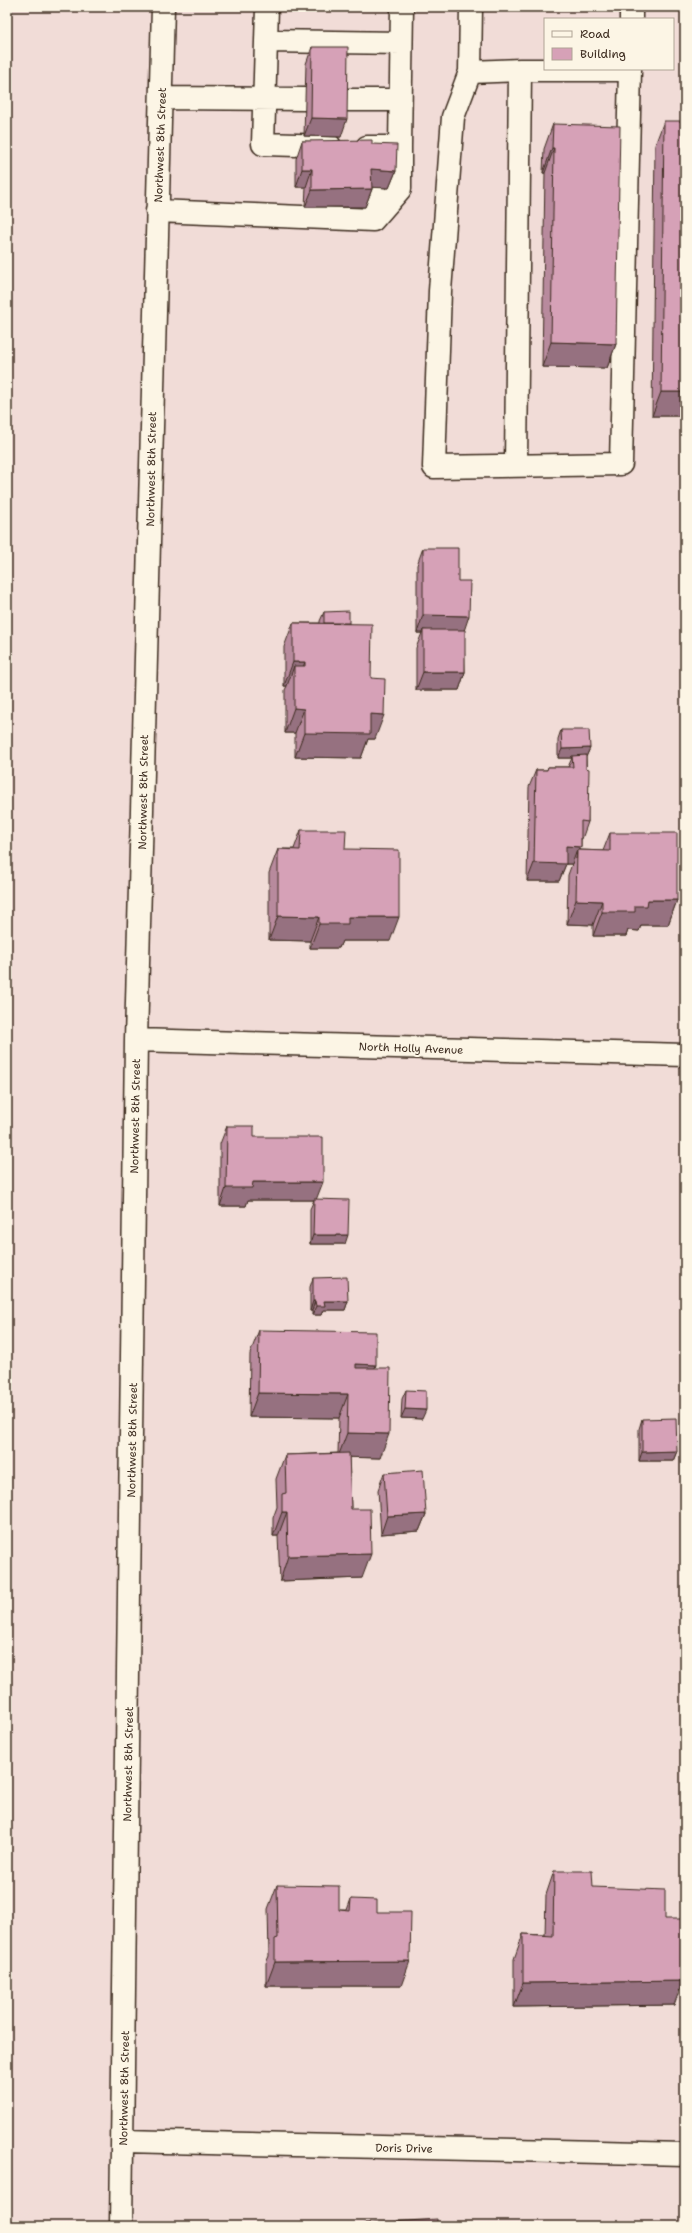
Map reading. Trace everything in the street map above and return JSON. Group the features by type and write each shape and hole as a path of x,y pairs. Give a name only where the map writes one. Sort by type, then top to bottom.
{"street":[{"name":"Northwest 8th Street","path":"121,2226 136,1040 157,211 162,98 163,7"},
{"path":"267,7 263,144 375,154 400,147"},
{"path":"373,220 400,189 402,7"},
{"path":"470,7 470,72 453,117 440,291 434,467 621,464 630,70 520,70 470,72"},
{"path":"631,7 631,18"},
{"path":"267,41 401,43"},
{"path":"516,465 520,70"},
{"path":"162,98 305,99"},
{"path":"341,100 400,100"},
{"path":"373,220 374,188"},
{"path":"157,211 373,220"},
{"name":"North Holly Avenue","path":"136,1040 685,1055"},
{"name":"Doris Drive","path":"123,2141 685,2154"}],"building":[{"path":"312,47 348,47 347,119 311,118"},
{"path":"664,121 685,121 685,392 661,392"},
{"path":"553,124 620,126 616,344 551,342 554,148 552,148"},
{"path":"372,140 372,144 397,145 396,171 371,169 372,189 312,190 312,169 302,169 302,141"},
{"path":"423,548 458,548 458,581 470,581 469,616 423,615"},
{"path":"349,611 349,623 324,623 324,612"},
{"path":"293,623 372,624 371,678 385,679 384,715 370,714 370,734 304,733 304,709 294,708 294,666 305,666 305,662 293,662"},
{"path":"423,630 465,630 465,672 423,672"},
{"path":"561,730 589,730 590,748 562,749"},
{"path":"586,755 586,768 589,769 588,822 581,821 581,847 566,846 566,864 534,863 536,770 547,770 548,767 573,767 572,756"},
{"path":"301,830 346,830 345,849 399,850 399,917 348,917 348,924 319,924 319,917 278,916 278,849 300,850"},
{"path":"610,833 677,833 677,900 648,900 647,906 635,906 635,912 602,912 602,901 576,900 577,850 610,851"},
{"path":"227,1126 254,1126 254,1137 323,1137 323,1182 253,1182 252,1188 226,1188"},
{"path":"314,1199 349,1200 348,1235 313,1235"},
{"path":"347,1277 348,1301 324,1301 325,1306 316,1306 315,1301 313,1301 313,1278"},
{"path":"259,1330 376,1332 376,1365 356,1364 356,1368 390,1368 389,1434 347,1433 348,1394 258,1393"},
{"path":"406,1390 426,1391 426,1410 405,1409"},
{"path":"676,1418 677,1451 642,1452 642,1419"},
{"path":"349,1453 351,1509 370,1509 371,1554 288,1556 287,1512 282,1512 282,1494 286,1493 285,1455"},
{"path":"423,1470 426,1514 387,1516 384,1473"},
{"path":"554,1871 592,1871 593,1887 665,1890 665,1919 683,1919 683,1981 523,1983 523,1934 553,1936"},
{"path":"277,1885 339,1886 339,1910 350,1911 351,1899 377,1900 377,1912 411,1912 410,1961 275,1962 275,1939 278,1938"},
{"path":"437,2219 437,2226 365,2226 364,2224"}]}
